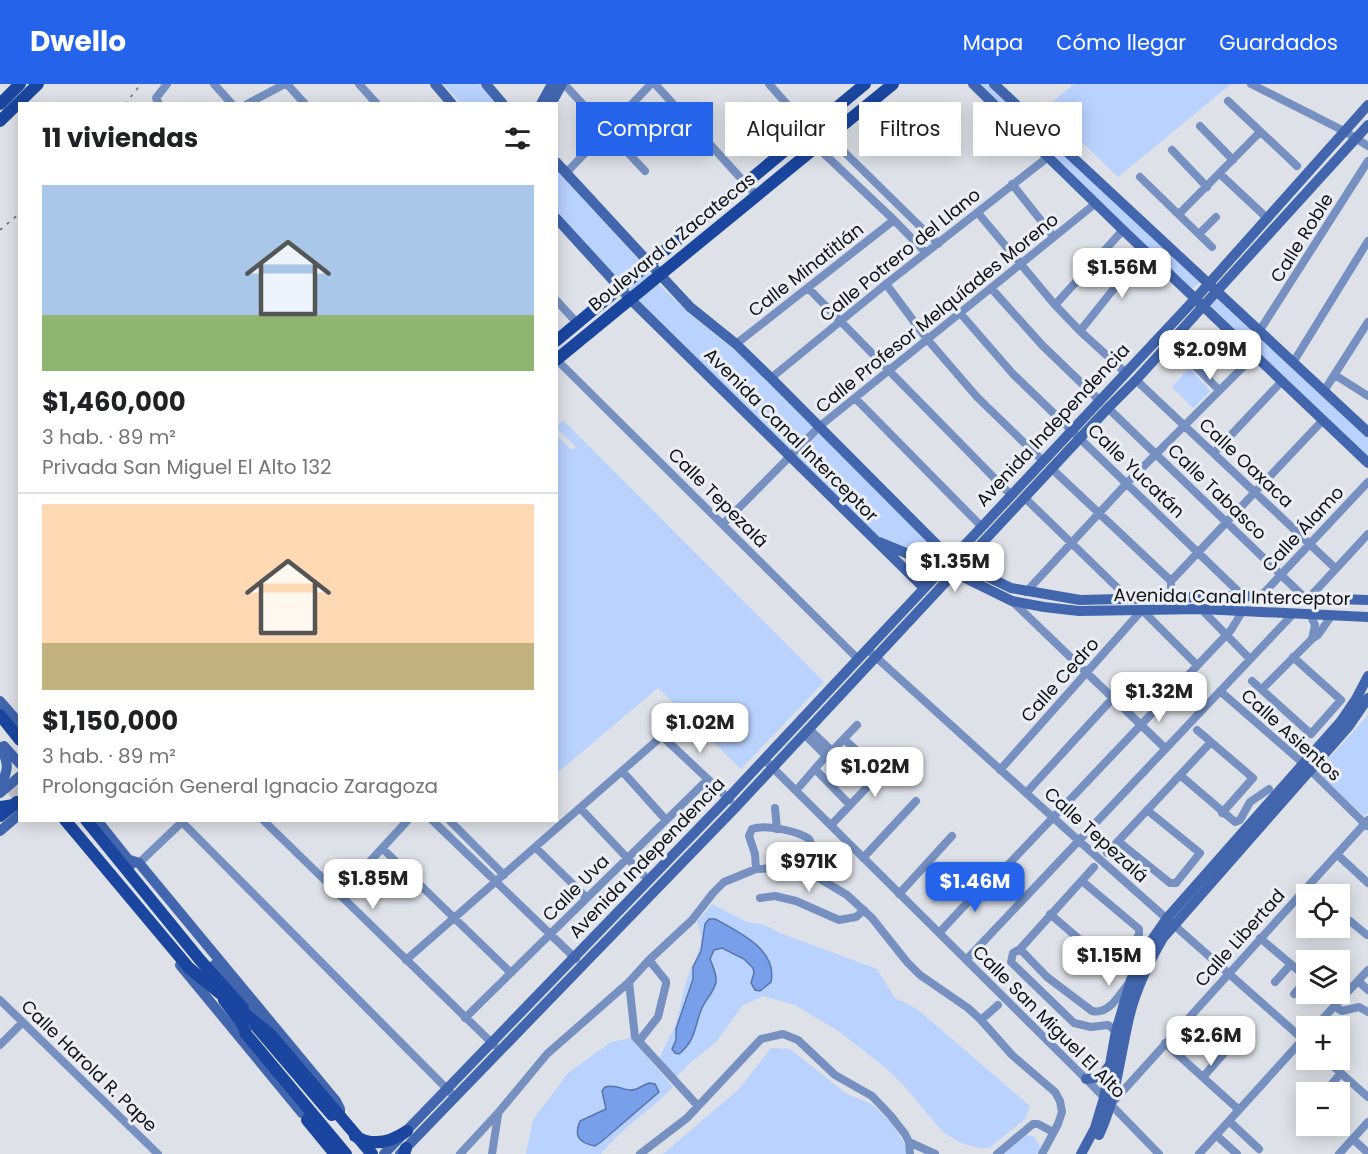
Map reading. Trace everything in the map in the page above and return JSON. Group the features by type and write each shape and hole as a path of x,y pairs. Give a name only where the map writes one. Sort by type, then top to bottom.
{"main road":[{"path":"0,104 20,84"},
{"path":"19,102 38,84"},
{"path":"435,84 451,102"},
{"path":"486,84 501,102"},
{"path":"542,102 552,84"},
{"path":"551,102 563,84"},
{"name":"Boulevard a Zacatecas","path":"843,102 865,84"},
{"name":"Boulevard a Zacatecas","path":"847,122 893,84"},
{"path":"973,84 1368,463"},
{"path":"994,84 1368,432"},
{"path":"0,120 18,103"},
{"name":"Avenida Independencia","path":"384,1154 451,1093 583,965 736,807 1024,498 1072,429 1136,380 1306,172 1368,105"},
{"name":"Avenida Independencia","path":"1213,287 1368,125"},
{"name":"Boulevard a Zacatecas","path":"558,339 777,156"},
{"name":"Boulevard a Zacatecas","path":"558,359 806,156"},
{"name":"Avenida Canal Interceptor","path":"560,167 659,276 690,307 736,344 771,378 959,568 1012,601 1079,611 1202,609 1368,617"},
{"name":"Avenida Canal Interceptor","path":"558,220 631,300 873,539 943,567 959,568 1011,588 1080,600 1243,596 1368,600"},
{"name":"Avenida Independencia","path":"496,1047 574,957 728,798 1010,494 1080,438 1125,372 1200,302"},
{"path":"873,539 924,588"},
{"path":"1202,609 1230,604 1231,597"},
{"path":"1242,612 1244,605 1286,598"},
{"path":"1082,1154 1108,1101 1116,1031 1131,980 1144,951 1306,767 1356,699 1368,676"},
{"path":"1089,1154 1108,1101 1135,996 1170,921 1283,786 1349,726 1368,698"},
{"path":"0,701 18,722"},
{"path":"0,715 18,738"},
{"path":"0,727 12,752 7,773 10,804"},
{"path":"0,741 12,752"},
{"path":"0,831 18,782"},
{"path":"0,806 10,804 18,790"},
{"path":"69,822 96,855 368,1154"},
{"path":"69,822 196,975 271,1035 368,1154"},
{"path":"69,822 251,1026 293,1090 346,1154"},
{"path":"95,822 200,943 305,1070 344,1125 368,1154"},
{"path":"95,822 351,1154"},
{"path":"96,855 104,873 335,1154"},
{"path":"127,859 139,863 200,943"},
{"path":"238,989 251,1026 279,1039"},
{"path":"1086,1079 1101,1077 1112,1060"},
{"path":"293,1090 302,1113"},
{"name":"Avenida Independencia","path":"403,1152 451,1093"},
{"path":"344,1125 358,1138 370,1142 390,1140 407,1131"}],"street":[{"path":"158,101 167,84"},
{"path":"214,84 230,102"},
{"path":"252,102 286,84 303,102"},
{"path":"359,84 375,102"},
{"path":"563,84 580,102"},
{"path":"636,102 653,84 757,196"},
{"path":"769,84 785,102"},
{"path":"1251,84 1344,131 1368,146"},
{"path":"1228,101 1278,152 1297,166"},
{"path":"1200,126 1233,160"},
{"path":"1179,214 1260,132"},
{"path":"1172,150 1207,187"},
{"path":"560,167 576,155"},
{"path":"847,155 938,244"},
{"path":"631,156 645,171"},
{"path":"826,156 926,253"},
{"name":"Calle Potrero del Llano","path":"771,378 885,284 1048,157"},
{"name":"Calle Roble","path":"1260,330 1368,161"},
{"path":"1220,174 1268,219"},
{"path":"1140,177 1212,247"},
{"path":"1012,184 1054,237"},
{"name":"Calle Profesor Melquíades Moreno","path":"723,524 820,426 1096,203"},
{"path":"978,213 1055,305 1125,372"},
{"path":"1199,234 1216,217"},
{"name":"Calle Minatitlán","path":"736,344 894,220"},
{"path":"1055,305 1123,230"},
{"path":"1294,361 1368,242"},
{"path":"1080,331 1145,250"},
{"path":"885,284 927,339 977,397 1171,581"},
{"path":"808,288 1010,494"},
{"name":"Calle Tabasco","path":"991,288 1042,345 1306,599"},
{"path":"558,302 578,324"},
{"name":"Calle Yucatán","path":"960,313 1013,374 1243,596"},
{"path":"1324,391 1368,322"},
{"path":"1026,592 1127,483 1255,355"},
{"name":"Calle Tepezalá","path":"558,361 858,659"},
{"path":"1196,367 1219,390"},
{"path":"1335,375 1368,396"},
{"name":"Calle Oaxaca","path":"1136,380 1335,568"},
{"path":"1214,453 1282,381"},
{"path":"855,398 981,526"},
{"path":"1171,597 1171,581 1323,420"},
{"name":"Calle Álamo","path":"1260,597 1368,482"},
{"path":"1024,498 1130,600"},
{"path":"1306,599 1368,534"},
{"path":"1012,601 1165,748"},
{"path":"1202,609 1250,659"},
{"path":"1142,610 1197,665"},
{"name":"Calle Cedro","path":"1000,770 1142,610"},
{"path":"1007,866 1226,634 1242,612"},
{"path":"966,960 1293,614"},
{"path":"1310,614 1315,625 1312,639"},
{"path":"1262,689 1318,635 1332,615"},
{"name":"Calle Tepezalá","path":"867,649 1078,840 1296,1031"},
{"path":"1252,681 1311,734 1341,700 1293,657"},
{"name":"Calle Asientos","path":"1220,691 1367,824"},
{"path":"1026,793 1113,698"},
{"path":"806,731 832,751 856,725"},
{"path":"1197,730 1253,778 1222,813"},
{"path":"800,786 826,756 806,731"},
{"path":"406,960 662,736 736,807"},
{"path":"844,739 881,773"},
{"path":"1107,853 1211,742"},
{"name":"Calle San Miguel El Alto","path":"764,759 1159,1154"},
{"path":"834,822 892,761"},
{"path":"815,769 850,805"},
{"path":"622,771 666,820"},
{"path":"1180,775 1230,819 1238,814 1252,794 1262,789 1283,786"},
{"name":"Calle Uva","path":"465,1018 708,779"},
{"path":"863,858 916,801"},
{"path":"580,808 648,880"},
{"path":"775,808 777,829"},
{"path":"1118,841 1170,883 1176,883 1200,853 1147,810"},
{"path":"139,863 182,822 451,1093"},
{"path":"264,822 496,1047"},
{"path":"339,895 406,822"},
{"path":"434,822 583,965"},
{"path":"451,822 504,874"},
{"name":"Calle Libertad","path":"1312,884 1367,824"},
{"path":"756,869 755,854 749,836 752,829 756,827 777,829 806,837 811,843 782,868"},
{"path":"899,894 952,836"},
{"path":"535,847 587,898"},
{"path":"383,849 511,973"},
{"path":"1341,858 1368,883"},
{"path":"1094,867 1012,956 1011,962 1078,1025 1090,1027 1108,1025 1116,1031"},
{"path":"460,1154 547,1054 618,993 692,920 724,882 756,869 782,868 800,872 832,885 864,910 920,975 968,1008 1012,1055 1055,1092 1062,1112 1042,1154"},
{"path":"939,933 992,876"},
{"path":"1050,914 1114,970 1121,970 1139,930 1082,880"},
{"path":"760,898 775,896 796,901 838,920 856,917 864,910"},
{"name":"Calle Libertad","path":"1108,1101 1296,901"},
{"path":"1350,921 1367,935"},
{"path":"1260,938 1296,969"},
{"path":"1020,948 1047,977 1087,1008 1098,1012 1106,1010 1131,980"},
{"path":"639,1041 658,1017 666,984 649,960"},
{"path":"1275,982 1291,964"},
{"path":"1350,989 1368,970"},
{"path":"1358,981 1368,990"},
{"path":"629,982 634,1035 698,1106"},
{"path":"618,993 631,1000"},
{"name":"Calle Harold R. Pape","path":"0,1000 158,1154"},
{"path":"1325,1016 1335,1004 1342,1011 1359,1007 1368,1012"},
{"path":"981,1020 998,1005"},
{"path":"1078,1025 1087,1008"},
{"path":"0,1045 23,1023"},
{"path":"640,1154 687,1118 761,1039 783,1034 798,1040 835,1075 872,1096 891,1116 909,1142 910,1154"},
{"path":"1165,1043 1239,1110"},
{"path":"1199,1154 1296,1049"},
{"path":"1203,1077 1226,1052"},
{"path":"1338,1070 1368,1097"},
{"path":"1333,1082 1341,1073"},
{"path":"492,1154 498,1113"},
{"path":"1229,1121 1259,1149"},
{"path":"1339,1154 1368,1122"},
{"path":"997,1154 1033,1124 1038,1124 1053,1132"},
{"path":"1216,1135 1237,1154"},
{"path":"1353,1139 1368,1153"},
{"path":"909,1142 935,1154"}],"shaded area":[{"path":"443,84 479,84 496,102 460,102"},
{"path":"976,84 988,84 1007,102 995,102"},
{"path":"1074,84 1231,84 1118,177 1082,142 1082,102 1052,102"},
{"path":"1051,156 1065,156 1201,282 1192,288"},
{"path":"558,170 659,285 691,315 752,364 946,556 943,562 875,535 638,302 558,216"},
{"path":"1216,293 1368,435 1368,457 1210,305"},
{"path":"1189,368 1210,391 1193,408 1172,387"},
{"path":"563,420 824,682 741,769 658,688 558,772 558,437 572,450 576,447 558,430 558,425"},
{"path":"1368,715 1368,812 1364,816 1317,772"},
{"path":"712,904 747,922 765,925 780,933 877,969 895,998 917,1009 1030,1106 1025,1119 989,1148 961,1143 943,1132 887,1069 840,1032 795,1005 763,996 742,1006 717,1041 676,1077 659,1059 675,1025 687,979 701,945 697,922"},
{"path":"631,1038 673,1087 617,1136 601,1154 526,1154 533,1120 568,1073 611,1042"},
{"path":"771,1048 790,1049 847,1094 871,1104 891,1122 907,1148 907,1154 663,1154 739,1089"},
{"path":"1021,1135 1034,1136 1041,1149 1036,1154 1000,1154"}],"water":[{"path":"709,919 715,919 735,930 763,951 772,971 771,982 760,991 755,990 751,983 753,968 744,959 722,948 714,950 710,959 716,976 715,986 702,1008 692,1038 679,1054 672,1049 676,1040 676,1029 693,979 693,967 701,951 705,924"},
{"path":"649,1083 655,1084 659,1092 601,1142 595,1146 579,1138 577,1131 580,1121 606,1109 602,1091 605,1087 615,1086 633,1090"}],"tunnel":[{"path":"11,797 18,792"}],"railway":[{"path":"127,102 141,84"},
{"path":"0,230 18,215"}]}
